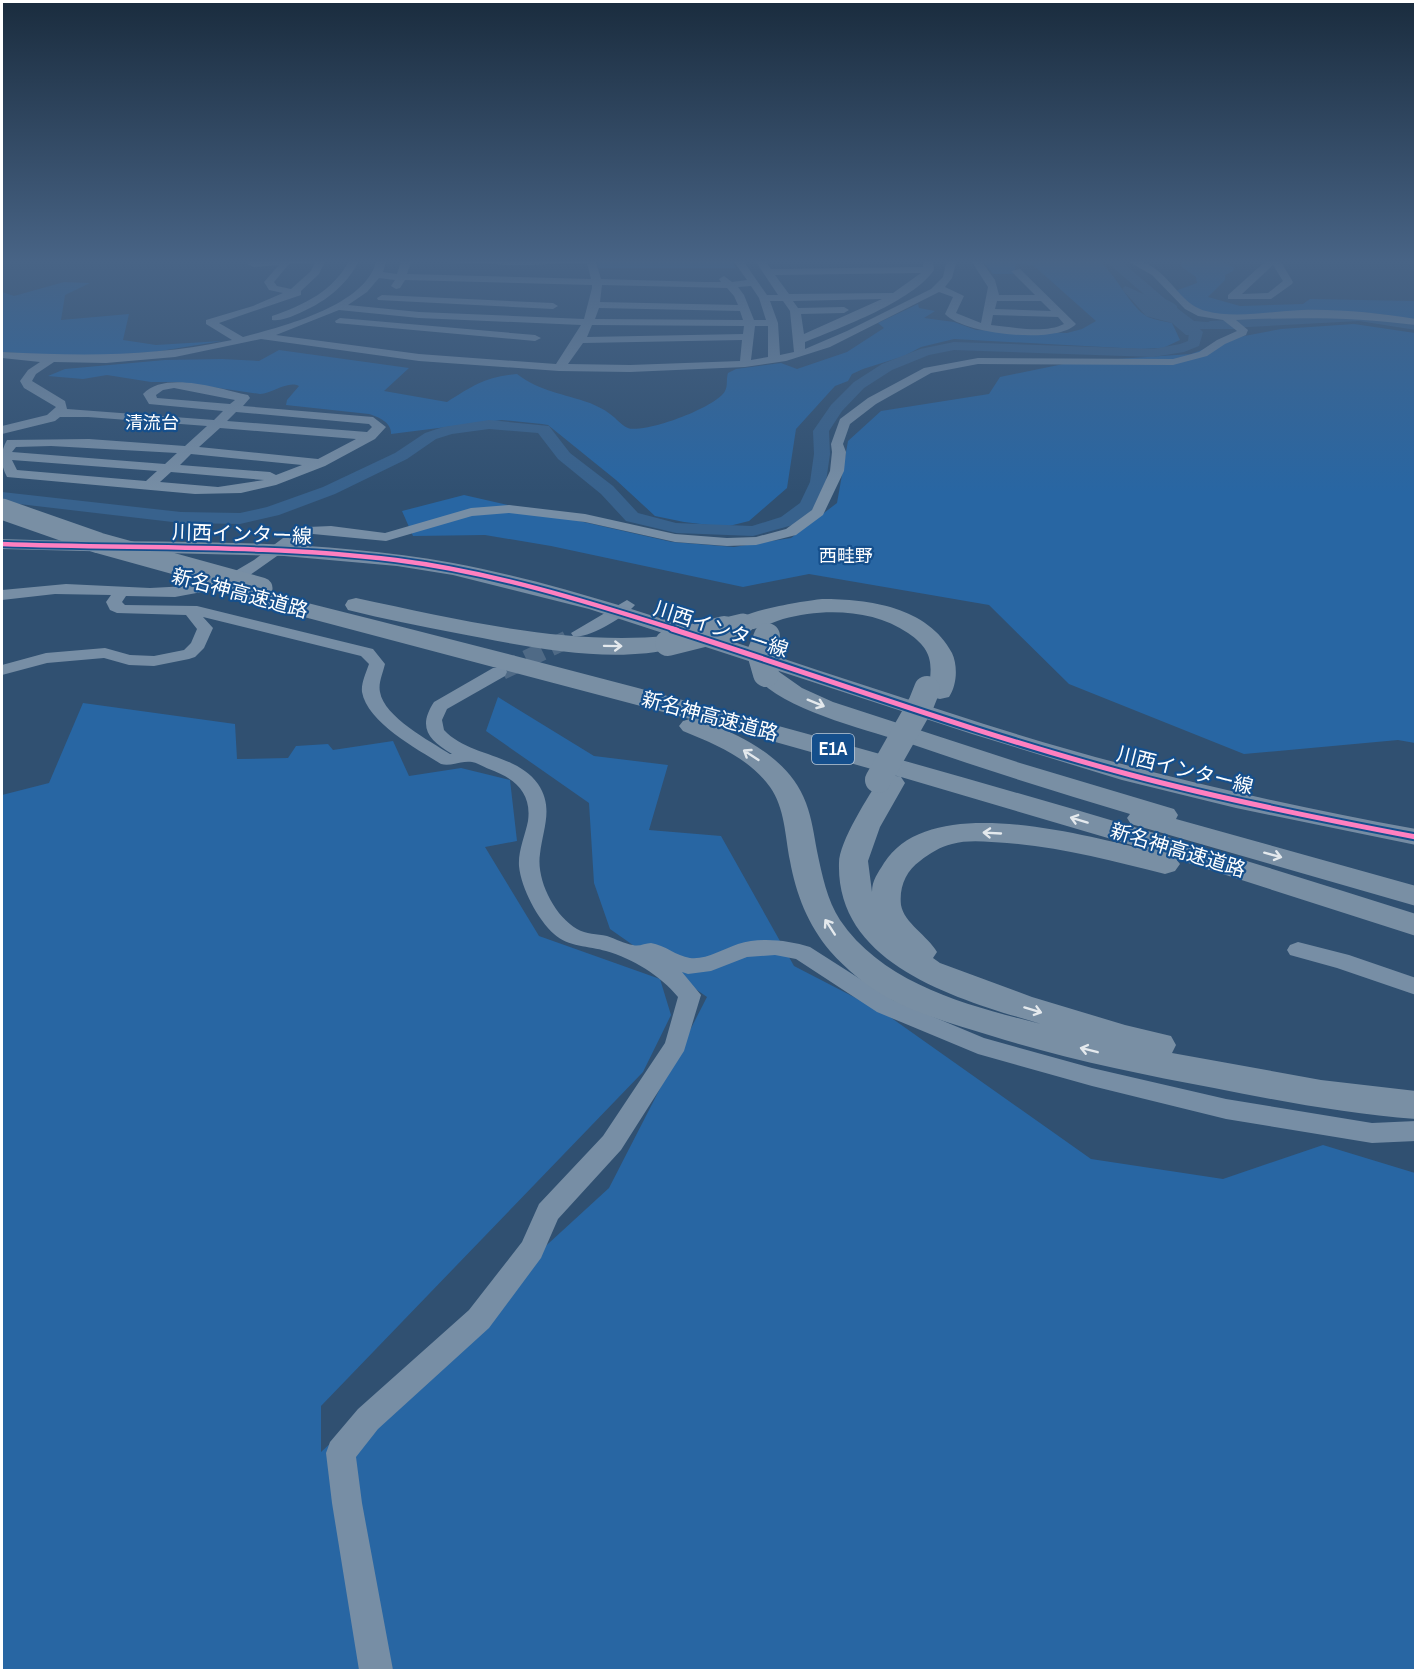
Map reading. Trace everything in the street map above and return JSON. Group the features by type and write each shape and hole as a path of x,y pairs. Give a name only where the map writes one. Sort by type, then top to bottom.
{"highway":[{"name":"新名神高速道路","path":"2,509 99,543 529,668 1002,796 1416,924"},
{"name":"新名神高速道路","path":"2,522 143,568 257,589 671,689 1416,896"},
{"path":"257,589 450,625 540,640 595,646 668,643 794,610 855,607 889,614 920,630 937,649 944,670 933,690"},
{"path":"1004,1028 891,963 862,937 845,908 839,885 840,862 850,825 885,782 931,712 933,690 930,671 918,644 906,632 887,622 841,613 817,614 788,621 767,636 760,653 766,674 775,683 794,694 824,707 1011,769 1173,817 1227,842"},
{"path":"529,668 551,681 610,698 720,736 757,757 781,783 796,814 803,860 814,898 830,929 855,957 888,983 927,1002 1004,1028 1093,1052 1267,1084 1390,1104 1416,1106"},
{"path":"885,782 853,861 858,902 881,937 904,956 929,971 1022,1006 1125,1038 1264,1067 1416,1088"},
{"path":"978,990 917,949 901,931 886,907 887,883 901,860 922,844 950,834 987,832 1048,837 1263,889 1416,936"}],"main road":[{"name":"川西インター線","path":"2,537 282,546 451,569 622,609 1128,764 1239,792 1416,826"},
{"name":"川西インター線","path":"2,544 53,547 282,546"},
{"name":"川西インター線","path":"622,609 1034,746 1130,775 1240,802 1416,837"}],"street":[{"path":"266,337 455,360 513,364 563,363 618,369 744,358 774,360 800,354 843,337"},
{"path":"2,355 102,360 159,356 239,339 266,337"},
{"path":"480,337 532,342 535,337"},
{"path":"563,363 581,337"},
{"path":"580,340 747,337"},
{"path":"744,358 748,337"},
{"path":"773,337 774,360"},
{"path":"799,337 800,354"},
{"path":"800,340 807,337"},
{"path":"2,595 49,589 161,593 190,591 239,575 282,546 313,530 328,530 373,538 386,537 471,512 509,509 585,518 675,538 727,542 756,541 791,532 818,512 837,471 839,452 837,444 843,422 862,407 928,370 978,361 1173,362 1203,354 1233,337"},
{"path":"51,359 32,372 26,381 28,385 61,404 62,408 58,413"},
{"path":"3,455 12,474 149,485 227,490 250,488 320,463 350,448 380,427 373,421 235,407 153,401 149,394 159,387 174,384 244,398 235,407 219,423 149,485"},
{"path":"2,430 39,422 58,413 88,413 370,436"},
{"path":"99,443 115,430 127,428 350,448"},
{"path":"55,431 71,429 68,441"},
{"path":"3,455 12,443 68,441 320,463"},
{"path":"3,455 284,477"},
{"path":"121,592 114,602 116,607 123,610 197,611 367,652 377,664 371,692 377,706 390,721 447,760 472,756"},
{"path":"579,633 622,609"},
{"path":"2,670 46,658 105,653 129,660 154,661 189,654 198,645 204,628 193,616 197,611"},
{"path":"376,1671 341,1453 368,1419 479,1319 532,1250 548,1212 612,1143 676,1046 690,995 670,974 613,946 578,938 562,930 533,880 529,866 538,815 537,800 530,786 515,773 472,756 436,734 433,714 450,698 499,672"},
{"path":"635,957 644,951 651,951 688,966 711,963 744,950 775,947 802,952 885,1006 990,1048 1092,1077 1226,1109 1372,1133 1416,1131"},
{"path":"1298,950 1341,960 1416,987"}],"shaded area":[{"path":"2,337 124,337 123,340 156,345 222,341 154,352 79,357 2,352"},
{"path":"870,337 1179,337 1180,340 1163,348 1140,349 954,339 921,347 904,356 863,369 852,374 848,381 835,386 796,429 787,488 749,521 725,527 655,516 616,480 548,425 502,420 391,434 387,424 369,414 286,405 287,400 299,386 295,385 260,394 178,382 151,382 107,375 83,379 48,376 65,369 165,360 259,361 279,350 409,368 384,391 447,402 480,383 496,377 517,374 543,388 590,403 608,412 626,427 637,429 680,418 709,404 725,391 728,373 736,369 781,363 797,369 847,352"},
{"path":"1415,337 1415,743 1398,740 1244,754 1069,684 989,605 809,574 743,587 551,546 485,535 413,536 402,511 464,495 672,542 734,547 791,538 837,503 848,441 881,411 989,394 1000,377 1073,362 1191,354 1234,338"},
{"path":"498,697 594,756 668,765 649,830 721,836 794,966 883,1012 1091,1159 1223,1179 1323,1145 1415,1173 1415,1670 2,1670 2,795 49,783 83,703 235,724 237,759 288,758 296,746 328,744 333,750 393,741 409,776 461,768 510,780 517,841 485,847 539,936 660,979 671,1015 643,1072 321,1406 321,1452 609,1188 707,997 610,929 594,883 589,803 486,731"}],"waterway":[{"path":"2,497 181,518 211,520 254,516 329,491 401,456 435,434 475,425 502,425 543,429 564,456 607,490 632,517 676,528 753,531 787,521 807,506 818,482 822,454 821,431 836,408 859,385 887,367 925,352 954,346 1153,353 1184,348 1194,343 1195,337"}],"tunnel":[{"path":"502,671 570,638"}],"cycle path":[{"path":"2,544 341,554 453,569 501,579 596,605 980,730 1130,775 1272,809 1416,837"}],"district":[{"name":"清流台","path":"152,423"},
{"name":"西畦野","path":"846,556"}]}
